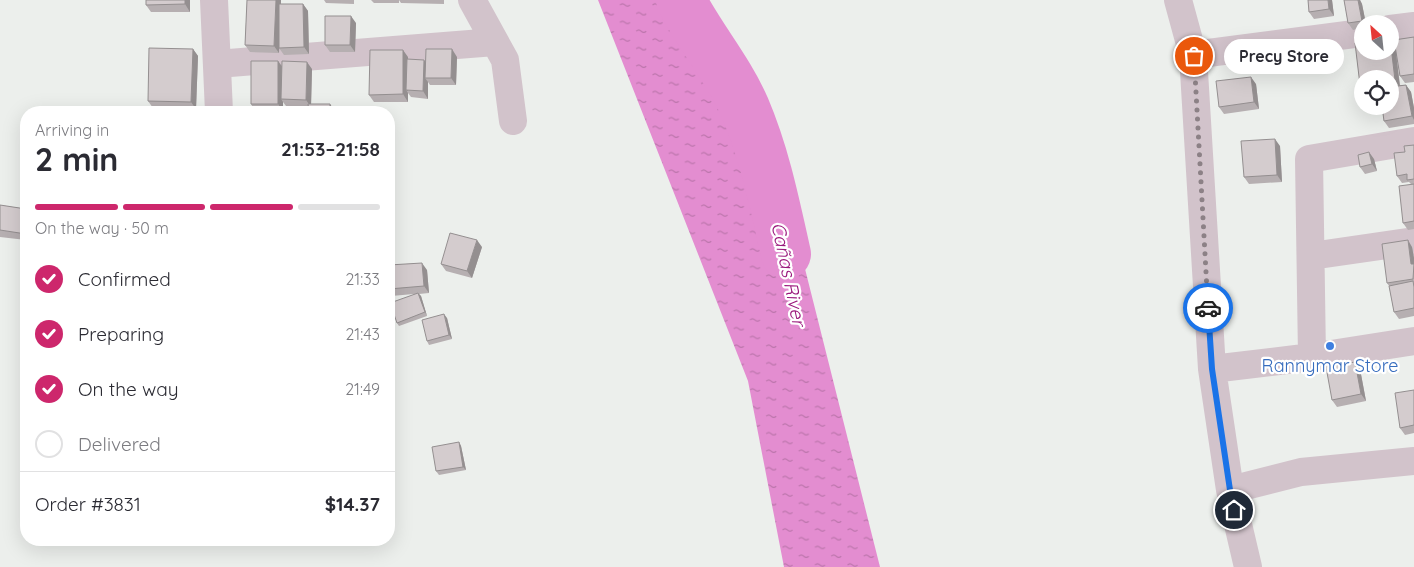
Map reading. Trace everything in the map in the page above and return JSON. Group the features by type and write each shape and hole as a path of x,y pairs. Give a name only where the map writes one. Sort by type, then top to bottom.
{"street":[{"path":"214,0 220,106"},
{"path":"472,0 505,60 513,121"},
{"path":"1178,0 1194,56 1212,369 1230,490 1248,567"},
{"path":"1399,28 1414,26"},
{"path":"1194,56 1354,33"},
{"path":"217,64 495,42"},
{"path":"1312,357 1309,159 1414,141"},
{"path":"1311,256 1414,241"},
{"path":"1212,369 1312,357 1414,341"},
{"path":"1230,490 1301,472 1414,462"}],"water":[{"path":"598,0 679,0 679,4 798,241 880,567 784,567 748,381"}],"building":[{"path":"146,0 185,0 185,4 146,5"},
{"path":"247,0 276,0 274,46 245,45"},
{"path":"1308,0 1328,0 1329,9 1309,12"},
{"path":"1344,0 1358,0 1361,15 1354,15 1354,22 1348,23"},
{"path":"279,4 303,4 304,47 279,48"},
{"path":"325,16 351,16 350,45 325,45"},
{"path":"1414,37 1414,74 1400,76 1397,60 1399,60 1399,39"},
{"path":"149,48 193,49 191,102 148,101"},
{"path":"426,49 452,49 451,78 425,78"},
{"path":"370,50 403,50 403,94 369,95"},
{"path":"407,59 424,60 423,91 406,90"},
{"path":"1357,60 1393,60 1394,70 1358,70"},
{"path":"251,61 278,61 278,104 251,104"},
{"path":"282,61 307,62 306,100 281,99"},
{"path":"1251,77 1254,102 1219,107 1216,81"},
{"path":"1406,85 1412,116 1384,121 1383,115 1399,115 1399,86"},
{"path":"308,104 330,104 330,106 308,106"},
{"path":"1275,139 1277,175 1244,177 1241,141"},
{"path":"1414,145 1414,179 1407,180 1407,174 1397,176 1394,153 1405,152 1404,146"},
{"path":"1369,152 1372,164 1360,167 1358,155"},
{"path":"1414,184 1414,221 1403,223 1399,186"},
{"path":"0,205 20,208 20,233 0,230"},
{"path":"450,233 477,240 467,271 441,264"},
{"path":"1408,240 1411,264 1414,264 1413,279 1387,283 1382,244"},
{"path":"422,263 424,286 395,288 395,265"},
{"path":"1413,281 1414,308 1394,312 1389,286"},
{"path":"418,293 425,312 397,323 395,301"},
{"path":"444,314 449,335 427,341 422,320"},
{"path":"1355,362 1361,394 1332,400 1326,367"},
{"path":"1414,390 1414,425 1400,428 1395,393"},
{"path":"459,442 463,467 436,471 432,447"}],"waterway":[{"name":"Cañas River","path":"681,0 745,108 764,162 786,254"}],"way so far":[{"path":"1194,56 1208,308"}],"place":[{"name":"Precy Store","path":"1194,56"},
{"name":"Rannymar Store","path":"1330,346"}],"route":[{"path":"1208,308 1212,369 1234,510"}]}
